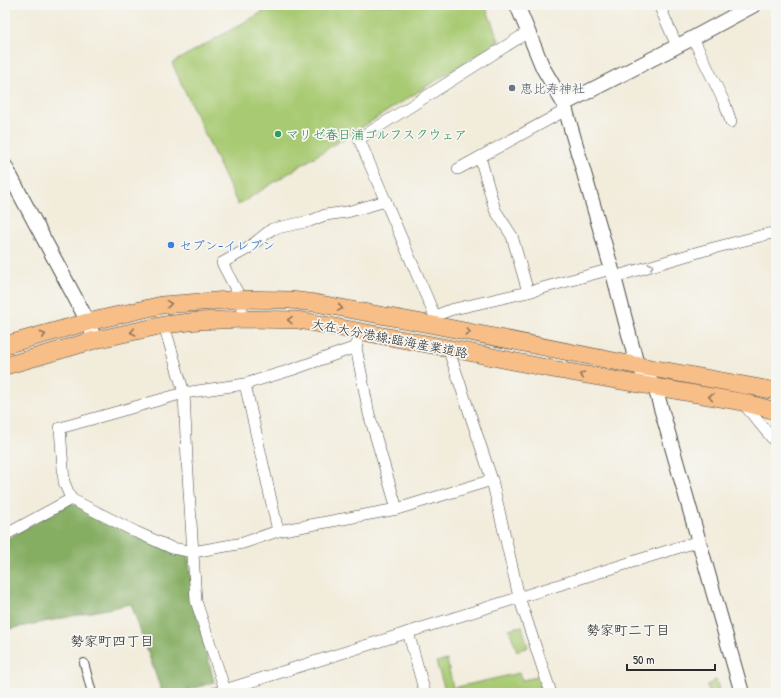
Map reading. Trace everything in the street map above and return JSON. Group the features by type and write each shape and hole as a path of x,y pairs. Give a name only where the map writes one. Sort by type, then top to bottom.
{"main road":[{"name":"大在大分港線;臨海産業道路","path":"5,345 88,322 162,305 241,299 291,300 437,321 637,365 776,392"},
{"name":"大在大分港線;臨海産業道路","path":"5,366 95,340 164,325 198,321 243,319 298,320 358,339 448,348 552,369 742,402 776,411"}],"street":[{"path":"517,5 543,68 565,107 637,365 655,387 742,693"},
{"path":"659,5 677,46"},
{"path":"458,169 565,107 754,5"},
{"path":"528,32 359,139 437,321 450,310 612,273 776,232"},
{"path":"693,38 725,104 731,122"},
{"path":"480,157 495,210 512,236 528,292"},
{"path":"5,166 88,322 95,340"},
{"path":"243,319 241,299 222,263 247,249 272,229 310,221 325,215 347,212 386,201"},
{"path":"164,325 184,393 196,601 222,692 699,541"},
{"path":"397,508 369,414 358,339 291,370 245,384 184,393 60,428 64,482 71,499 136,532 172,548 193,552 243,543 278,531 397,508 492,480"},
{"path":"448,348 492,480 519,597 551,693"},
{"path":"245,384 278,531"},
{"path":"742,402 776,443"},
{"path":"5,535 71,499"},
{"path":"408,632 425,693"},
{"path":"84,663 92,693"}],"green space":[{"name":"マリゼ春日浦ゴルフスクウェア","path":"275,5 485,5 499,41 238,205 172,63"},
{"path":"71,503 188,554 194,604 214,682 179,693 162,693 131,604 5,630 5,540"},
{"path":"522,626 528,647 517,651 509,629"},
{"path":"447,660 453,688 519,673 522,680 538,677 544,693 446,693 436,662"},
{"path":"716,680 720,693 709,693 707,685"}],"place":[{"name":"恵比寿神社","path":"512,88"},
{"name":"マリゼ春日浦ゴルフスクウェア","path":"278,134"},
{"name":"セブン-イレブン","path":"171,245"}],"district":[{"name":"勢家町二丁目","path":"628,630"},
{"name":"勢家町四丁目","path":"112,641"}]}
